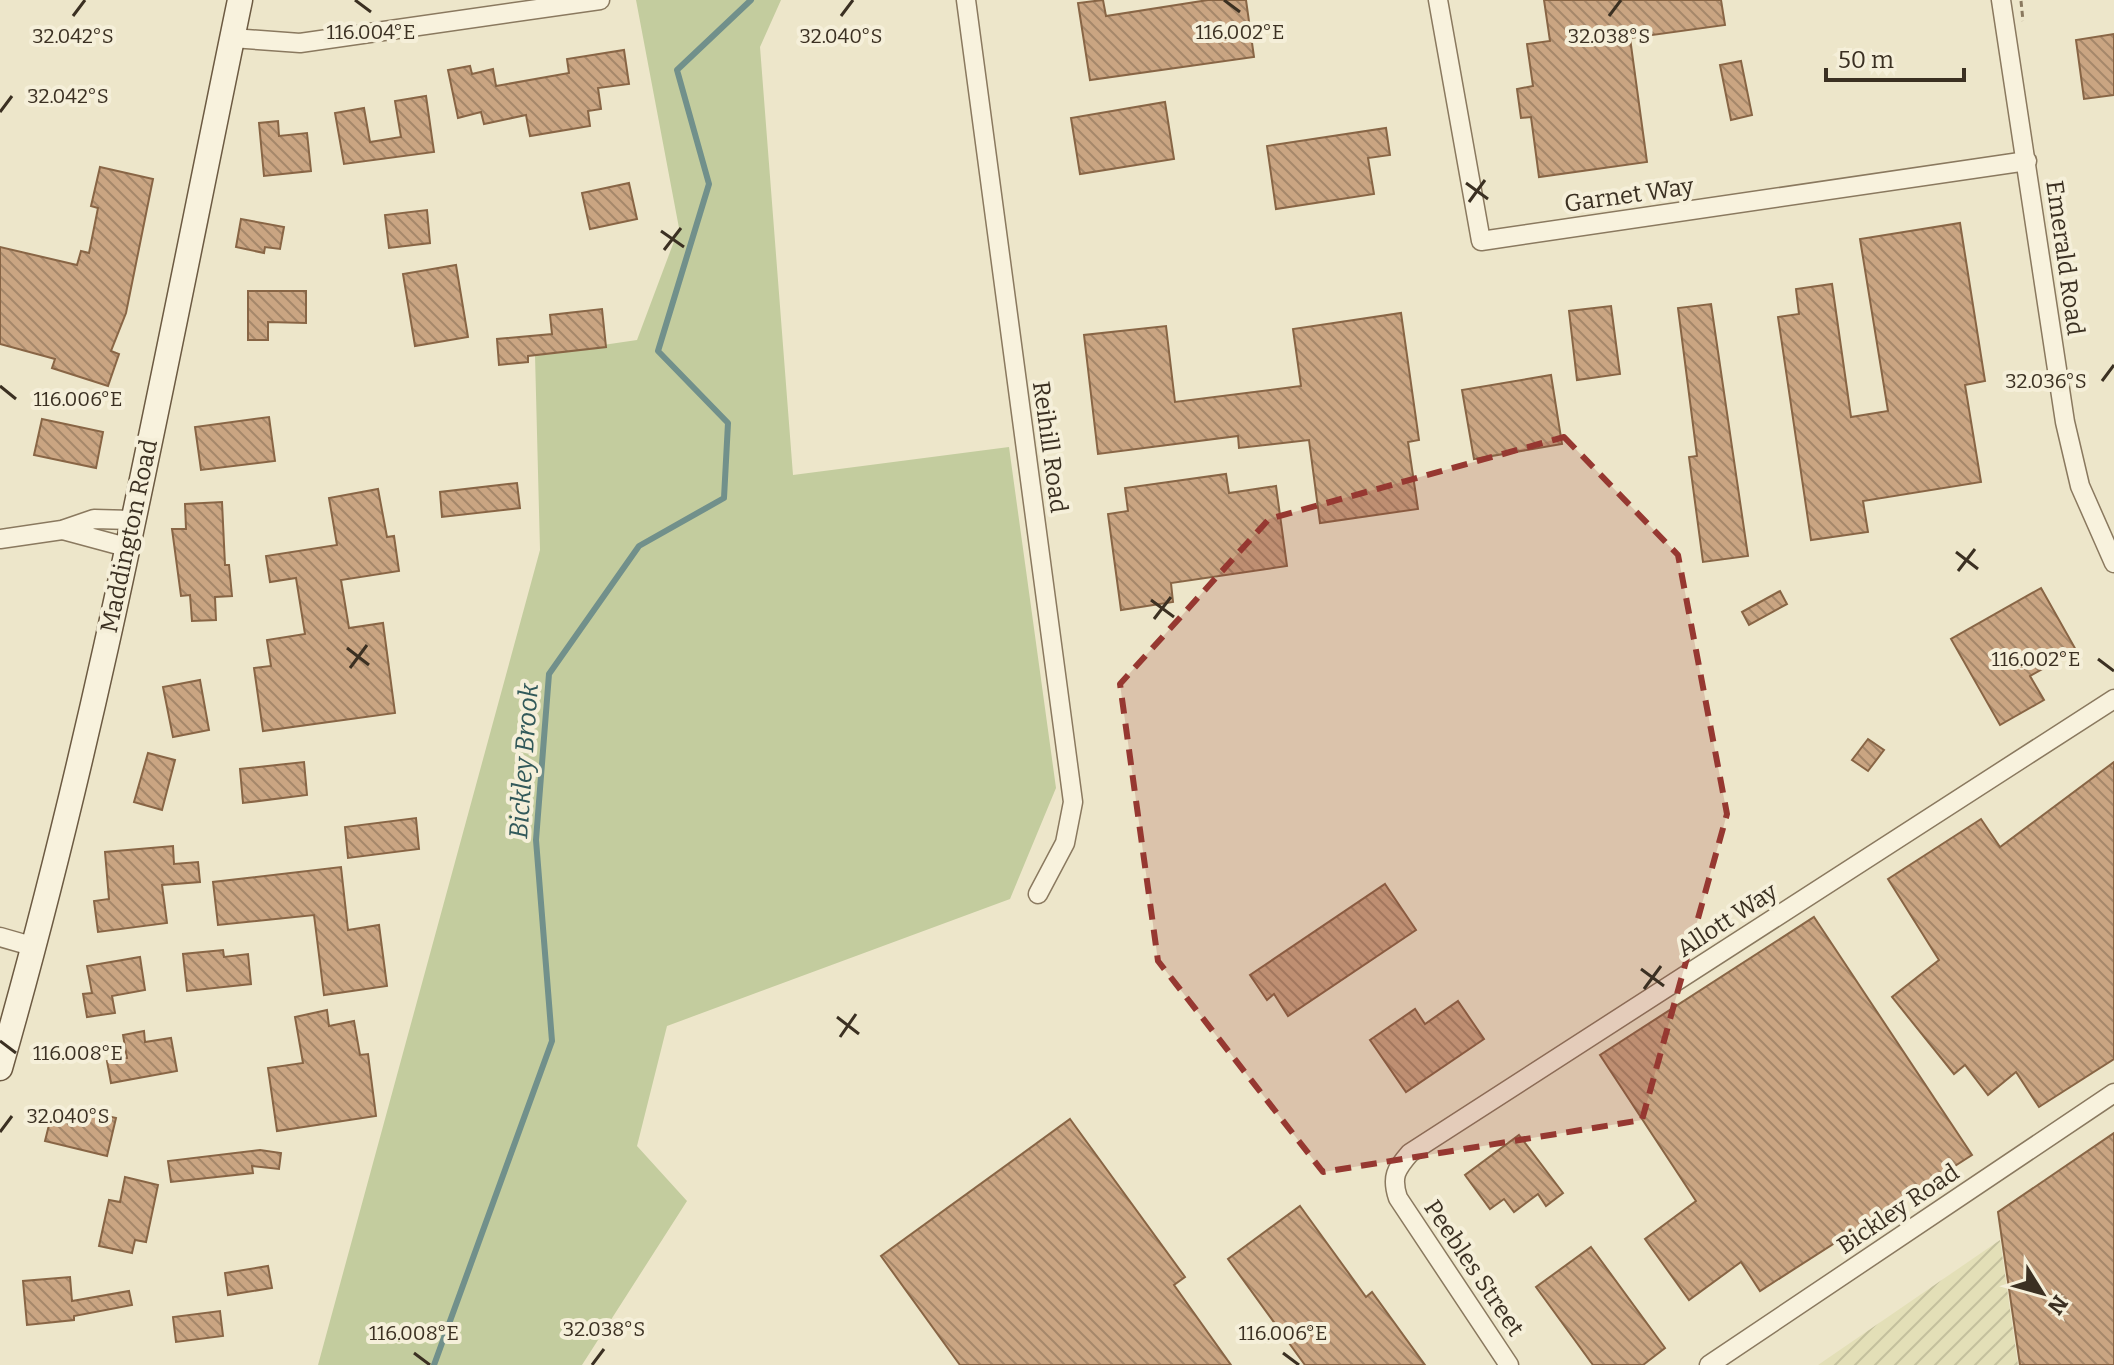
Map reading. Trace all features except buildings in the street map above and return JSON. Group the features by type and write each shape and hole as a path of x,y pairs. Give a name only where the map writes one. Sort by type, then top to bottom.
{"main road":[{"name":"Maddington Road","path":"0,1068 35,947 87,736 240,0"}],"street":[{"path":"232,38 300,43 600,0"},
{"name":"Reihill Road","path":"966,0 1073,802 1065,843 1038,894"},
{"name":"Garnet Way","path":"1438,0 1481,241 2027,161"},
{"name":"Emerald Road","path":"2001,0 2069,444 2080,486 2114,563"},
{"path":"0,539 62,530 94,519 132,520"},
{"path":"62,530 126,547"},
{"name":"Allott Way","path":"1398,1198 1393,1184 1396,1170 1410,1153 2114,699"},
{"path":"0,937 35,947"},
{"name":"Bickley Road","path":"1709,1365 2114,1093"},
{"name":"Peebles Street","path":"1398,1198 1509,1365"}],"highlighted area":[{"path":"1564,437 1678,555 1727,814 1642,1120 1323,1172 1158,961 1120,684 1269,519"}],"shaded area":[{"path":"2000,1240 2018,1365 1818,1365"}],"green space":[{"path":"636,0 781,0 760,47 793,475 1009,447 1056,788 1010,899 667,1026 637,1146 687,1201 582,1365 318,1365 540,550 535,355 637,340 679,228"}],"waterway":[{"name":"Bickley Brook","path":"434,1365 552,1041 536,840 549,674 639,546 724,498 728,423 658,351 709,184 677,70 751,0"}]}
